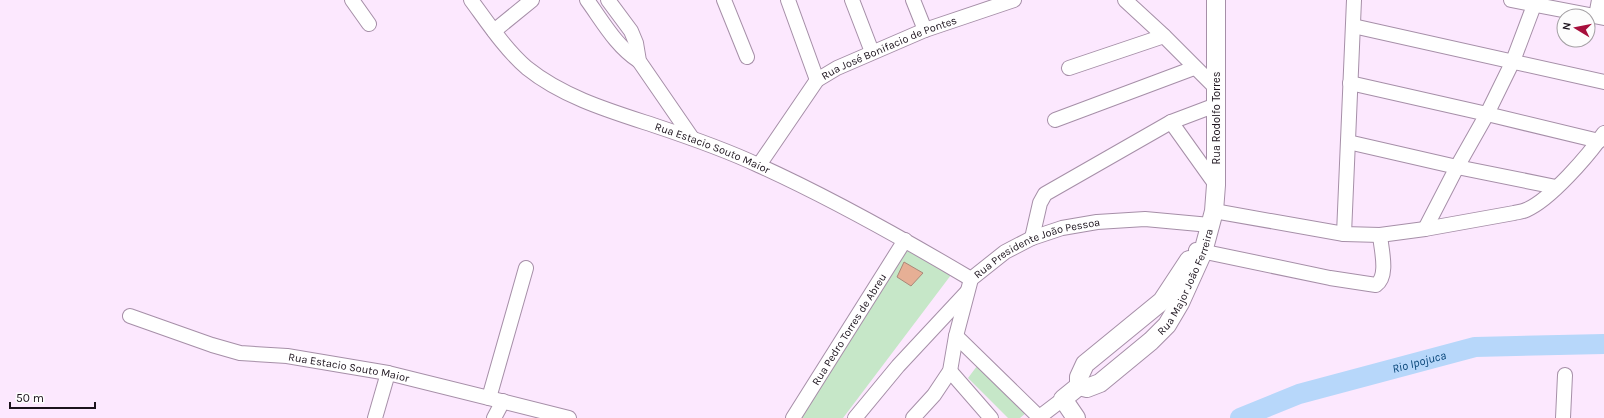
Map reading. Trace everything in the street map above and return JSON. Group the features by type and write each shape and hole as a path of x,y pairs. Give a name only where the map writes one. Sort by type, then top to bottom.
{"main road":[{"name":"Rua Rodolfo Torres","path":"1210,223 1216,185 1216,0"},
{"name":"Rua Major João Ferreira","path":"1200,251 1162,301 1084,364 1079,377 1079,386 1087,388 1100,383 1151,341 1166,325 1180,303 1200,251 1210,223"},
{"path":"1118,337 1135,354"},
{"path":"1076,418 1063,399 1079,386"}],"street":[{"path":"352,0 369,24"},
{"name":"Rua Estacio Souto Maior","path":"471,0 494,31 527,67 549,82 606,110 692,138 758,165 871,221 905,240 970,284"},
{"path":"494,31 532,0"},
{"path":"587,0 619,44 627,53 639,61 692,138"},
{"path":"724,0 747,57"},
{"path":"788,0 817,80"},
{"path":"852,0 872,52"},
{"path":"913,0 925,30"},
{"name":"Rua José Bonifacio de Pontes","path":"758,165 817,80 837,68 977,6 1014,0"},
{"path":"1032,238 1040,203 1045,194 1143,137 1216,97 1194,68 1164,36 1125,0"},
{"path":"1344,234 1354,0"},
{"path":"1511,0 1535,3 1600,17 1599,0"},
{"path":"612,2 631,31 636,43 639,61"},
{"path":"1425,229 1457,167 1487,114 1513,61 1535,3"},
{"path":"1353,26 1604,82"},
{"path":"1069,68 1164,36"},
{"path":"1055,120 1194,68"},
{"path":"1350,83 1487,114 1601,137"},
{"path":"1171,122 1216,185"},
{"name":"Rua Presidente João Pessoa","path":"917,417 950,371 956,336 970,284 1005,252 1032,238 1062,228 1097,222 1145,219 1344,234 1380,235 1425,229 1525,210 1539,203 1584,160 1601,137"},
{"path":"1348,142 1457,167 1556,187"},
{"path":"1200,251 1227,255 1376,286 1380,283 1382,278 1383,268 1380,235"},
{"name":"Rua Pedro Torres de Abreu","path":"793,418 905,240"},
{"path":"488,398 526,268"},
{"path":"855,418 898,366 970,284"},
{"name":"Rua Estacio Souto Maior","path":"130,316 212,345 240,353 287,356 388,373 569,418"},
{"path":"956,336 1039,418 1063,399"},
{"path":"950,371 991,418"},
{"path":"375,418 388,373"},
{"path":"1563,418 1565,375"},
{"path":"494,418 503,401"}],"green space":[{"path":"906,247 951,275 843,418 801,418"},
{"path":"977,366 1027,412 1020,418 1008,418 968,378"}],"building":[{"path":"904,262 923,273 911,286 897,277"}],"waterway":[{"name":"Rio Ipojuca","path":"1240,418 1299,394 1475,347 1604,344"}]}
